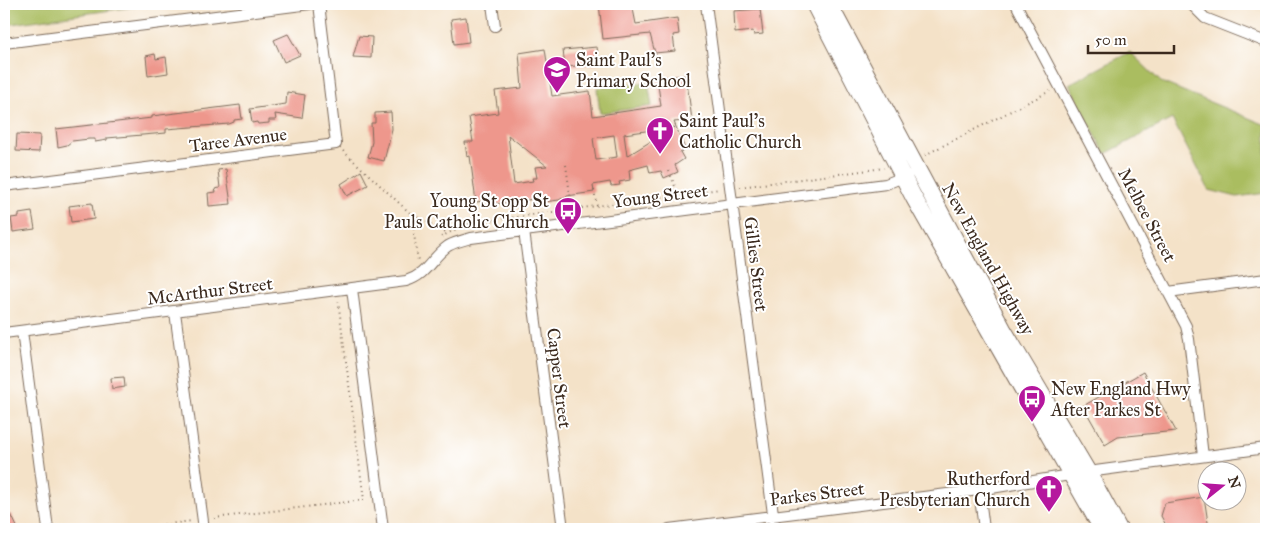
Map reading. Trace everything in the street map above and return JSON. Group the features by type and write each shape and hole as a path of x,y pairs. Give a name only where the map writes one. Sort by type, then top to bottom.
{"highway":[{"name":"New England Highway","path":"814,4 915,168 1003,329 1088,472 1119,529"},
{"name":"New England Highway","path":"829,4 1071,474 1102,529"}],"street":[{"path":"4,43 310,4"},
{"path":"319,4 336,144"},
{"path":"492,4 495,26"},
{"name":"Gillies Street","path":"706,4 775,529"},
{"path":"1191,4 1205,18 1266,42"},
{"name":"Melbee Street","path":"1021,5 1060,85 1183,320 1189,339 1203,456"},
{"name":"Taree Avenue","path":"4,186 336,144"},
{"name":"Young Street","path":"419,277 438,255 450,245 471,238 886,184 915,168"},
{"name":"Capper Street","path":"524,231 563,529"},
{"name":"McArthur Street","path":"4,333 352,289 406,281 419,277"},
{"path":"1168,292 1266,279"},
{"path":"352,289 383,529"},
{"path":"175,312 203,524"},
{"path":"22,331 48,529"},
{"name":"Parkes Street","path":"669,529 978,490 1071,474 1265,448"},
{"path":"978,490 984,529"}],"lane":[{"path":"1265,448 1266,468"}],"path":[{"path":"739,187 885,168 915,168 1060,85"},
{"path":"336,144 411,214 446,232"},
{"path":"566,165 572,209"},
{"path":"669,171 679,195"},
{"path":"594,190 597,206"},
{"path":"411,214 418,262"},
{"path":"130,529 203,524 364,500 338,302"}],"green space":[{"path":"4,4 139,4 140,6 4,25"},
{"path":"1130,52 1161,82 1266,125 1266,193 1237,197 1209,190 1172,119 1105,154 1069,84"},
{"path":"648,82 652,106 600,113 597,88"}],"building":[{"path":"599,4 632,4 636,24 677,18 679,34 673,35 675,51 655,53 650,34 603,39"},
{"path":"760,9 763,34 754,35 753,31 735,33 734,11"},
{"path":"466,17 469,42 454,44 451,19"},
{"path":"288,34 300,55 284,62 274,40"},
{"path":"359,36 372,37 371,58 353,57"},
{"path":"597,47 599,64 565,67 563,50"},
{"path":"545,49 552,96 590,91 593,116 661,106 657,78 686,75 692,120 674,122 685,149 680,152 684,159 675,165 678,172 664,178 661,171 650,173 648,165 629,170 630,180 619,182 620,185 611,186 610,182 593,185 594,192 567,196 559,200 535,202 535,199 495,204 495,200 476,202 470,156 467,157 465,142 473,142 469,117 498,113 495,91 522,88 519,53","holes":["674,127 627,156 624,134","508,135 547,166 535,167 537,178 532,178 533,181 514,184","614,135 617,157 596,160 593,138"]},
{"path":"155,54 156,59 166,57 168,73 148,76 146,56"},
{"path":"287,92 305,95 302,118 275,114 276,120 269,120 269,123 252,123 250,109 286,104"},
{"path":"240,105 242,119 234,120 234,122 229,124 166,129 166,133 107,138 107,140 95,142 95,139 72,141 67,145 58,147 56,129 152,118 152,116"},
{"path":"391,112 392,129 384,161 368,157 372,142 371,123 375,123 375,113"},
{"path":"17,134 40,135 39,152 16,151"},
{"path":"226,169 231,204 209,206 208,193 216,192 215,189 220,188 218,170"},
{"path":"361,171 368,185 347,196 341,184"},
{"path":"92,203 94,219 71,222 69,206"},
{"path":"32,212 35,229 13,232 11,218 19,217 19,214"},
{"path":"1143,372 1176,431 1118,437 1105,445 1083,406"},
{"path":"124,377 125,387 112,389 111,378"},
{"path":"1198,498 1198,510 1206,510 1209,529 1168,529 1161,516 1165,503"},
{"path":"11,514 18,529 4,529 4,518"}],"place":[{"name":"Saint Paul's Primary School","path":"557,94"},
{"name":"Saint Paul's Catholic Church","path":"660,155"},
{"name":"Young St opp St Pauls Catholic Church","path":"568,235"},
{"name":"New England Hwy After Parkes St","path":"1032,423"},
{"name":"Rutherford Presbyterian Church","path":"1049,513"}]}
